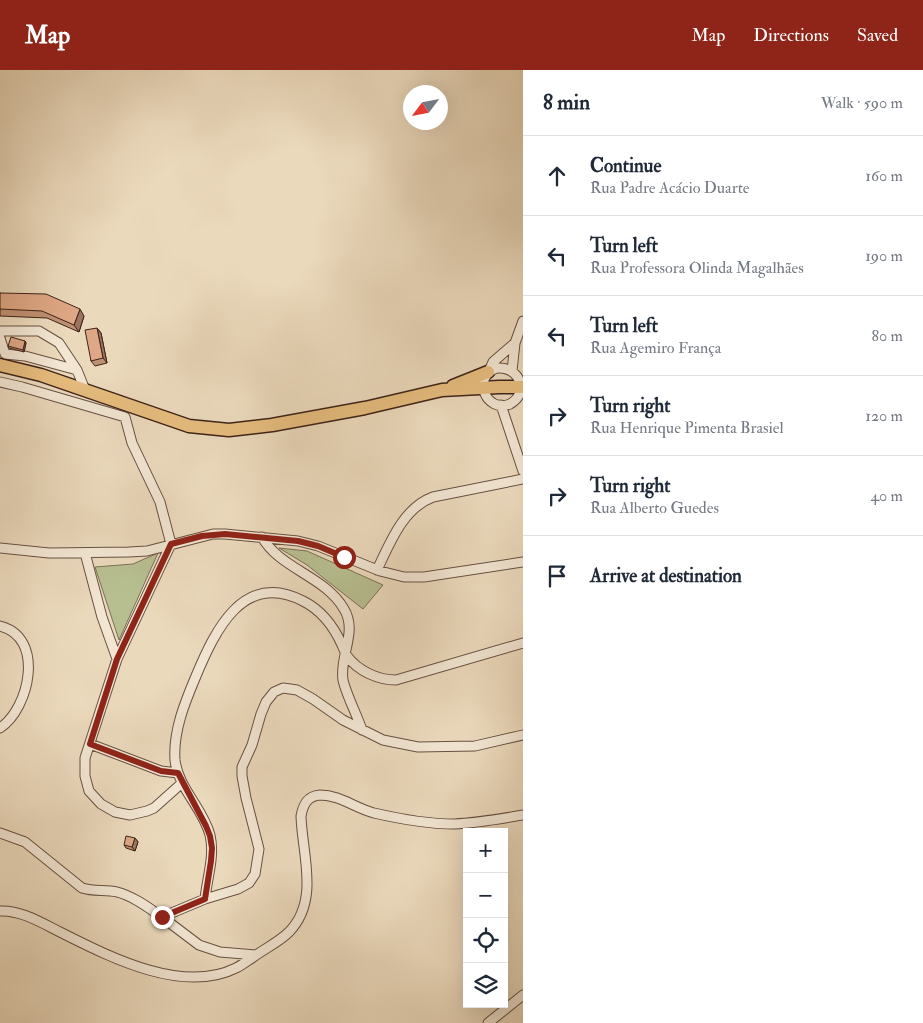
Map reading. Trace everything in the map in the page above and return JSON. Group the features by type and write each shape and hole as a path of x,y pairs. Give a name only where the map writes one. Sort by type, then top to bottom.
{"highway":[{"path":"3,361 86,390 126,411 189,426 229,430 272,425 365,408 442,390 488,372"},
{"path":"442,390 522,387"}],"street":[{"path":"512,371 515,343 523,321"},
{"path":"0,331 39,331 59,343 77,370 86,390"},
{"path":"0,338 3,361 26,356 77,370"},
{"path":"488,372 502,368 512,371 519,378 522,387 516,399 510,404 496,404 487,398 483,387 485,377 493,362 515,343"},
{"path":"41,375 44,362"},
{"path":"0,382 126,411 132,443 160,502 171,544 117,659 85,758 85,776 89,791 101,804 115,812 130,815 147,812 162,802 182,783"},
{"path":"501,405 523,471"},
{"path":"377,570 400,526 422,501 433,497 523,479"},
{"path":"0,548 49,553 85,554 147,551 212,534 298,541 318,546 377,570 404,577 424,577 523,562"},
{"path":"262,537 268,548 326,588 344,608 350,630 344,680 362,730"},
{"path":"85,554 102,616 117,659"},
{"path":"205,899 211,861 212,848 210,836 178,773 175,759 177,734 188,695 215,634 232,610 257,595 282,593 301,600 312,606 326,619 346,655 356,666 379,679 396,680 523,643"},
{"path":"0,626 12,630 18,635 27,652 28,662 23,696 18,708 3,727"},
{"path":"162,917 205,899 238,889 249,883 255,874 259,849 242,776 242,767 252,745 260,714 274,692 283,688 296,690 313,699 343,720 383,740 418,747 475,746 523,735"},
{"path":"0,717 3,727"},
{"path":"90,744 161,771 178,773"},
{"path":"2,912 33,918 117,959 143,968 171,975 192,977 211,975 236,968 256,955 288,933 301,916 308,877 301,816 303,806 308,799 318,795 336,797 364,810 420,822 452,824 523,815"},
{"path":"0,832 25,842 82,888 120,892 162,917 199,944 220,952 256,955"},
{"path":"488,1023 523,995"}],"green space":[{"path":"279,548 307,551 383,585 363,609 307,565"},
{"path":"158,553 119,640 95,567 133,564"}],"building":[{"path":"0,293 46,294 80,309 74,325 42,311 0,309"},
{"path":"97,328 103,358 91,361 85,330"},
{"path":"11,337 25,341 23,350 8,346"},
{"path":"126,836 135,838 132,847 124,845"}],"route":[{"path":"162,917 205,899 212,848 206,826 178,773 161,771 90,744 117,659 171,544 212,534 248,535 298,541 318,546 344,557"}]}
